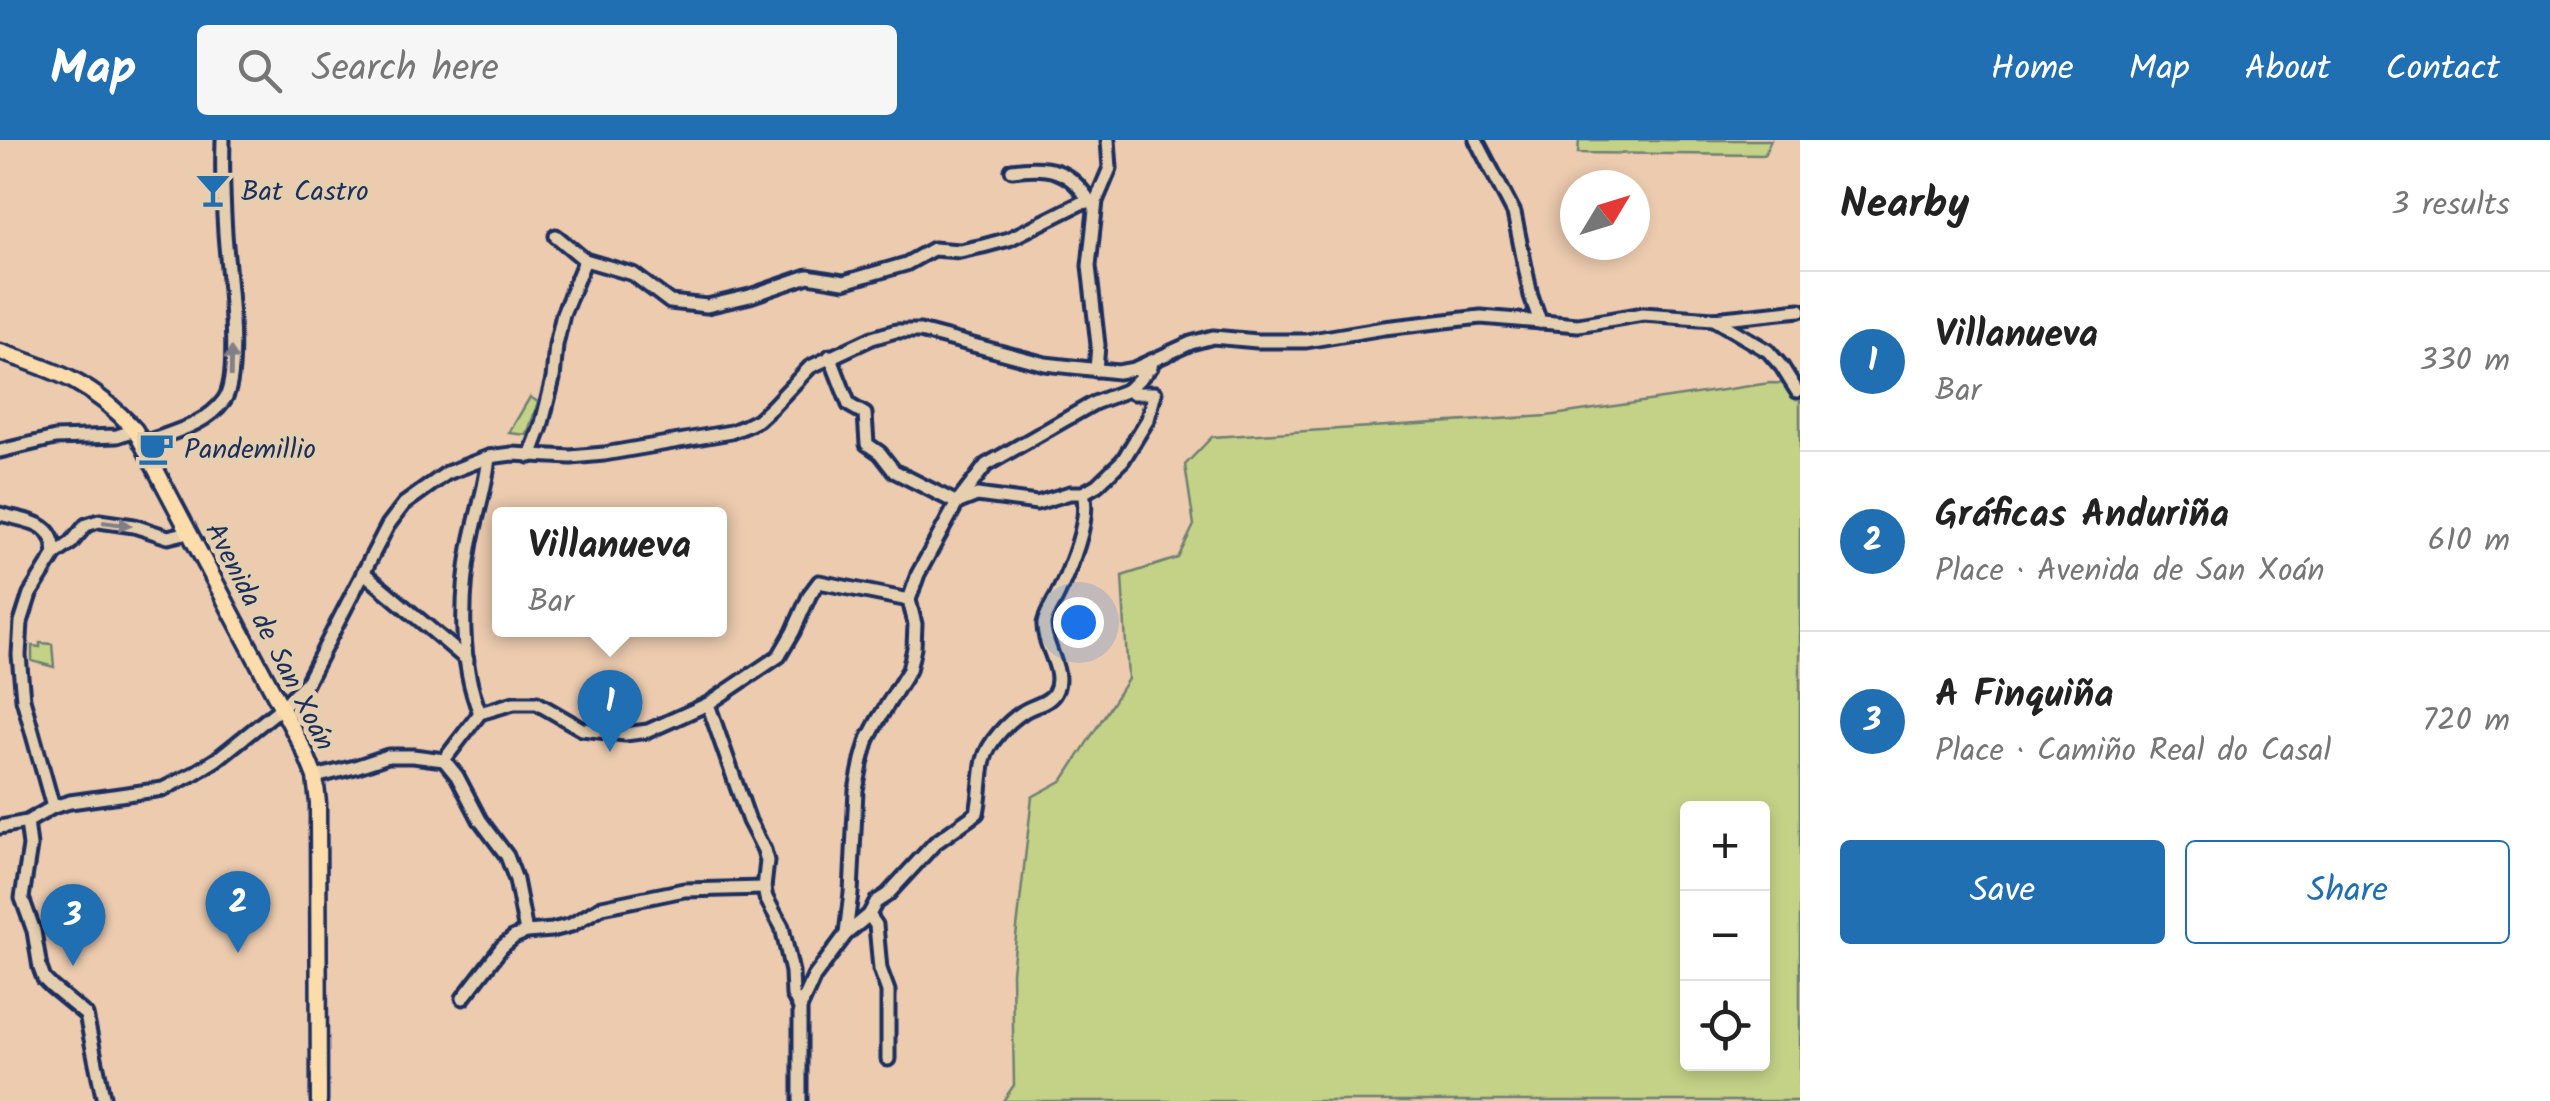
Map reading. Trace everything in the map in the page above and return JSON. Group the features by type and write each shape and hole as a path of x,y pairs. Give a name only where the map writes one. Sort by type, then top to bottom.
{"main road":[{"path":"0,352 81,383 119,412 140,436"},
{"name":"Avenida de San Xoán","path":"140,436 315,777 318,1101"}],"street":[{"path":"0,451 54,438 140,436 186,428 212,413 229,393 232,326 223,140"},
{"path":"1096,370 1098,345 1089,266 1093,202 1110,168 1108,140"},
{"path":"1476,140 1514,213 1540,322"},
{"path":"1012,170 1052,169 1068,177 1093,202"},
{"path":"556,236 585,260 633,274 670,302 707,306 808,276 844,282 906,264 932,249 960,251 983,246 1009,238 1081,203 1093,202"},
{"path":"530,456 553,379 563,314 585,260"},
{"path":"0,828 27,822 53,807 80,800 163,789 217,758 282,708 307,682 388,526 404,504 446,473 489,457 604,454 731,432 758,420 810,367 896,331 920,331 1045,364 1118,372 1213,337 1306,341 1482,317 1578,325 1643,314 1714,319 1800,310"},
{"path":"1714,319 1768,351 1797,391"},
{"path":"830,356 850,405 865,414 867,444 894,471 957,503 977,495 1037,502 1083,493 1123,460 1148,419 1155,394 1128,390"},
{"path":"846,934 852,893 856,790 862,760 868,739 909,670 915,624 910,600 918,574 957,503 986,465 1094,403 1128,390 1151,368 1152,361"},
{"path":"480,714 470,688 464,593 489,457"},
{"path":"800,1101 800,1008 814,977 876,902 936,843 977,814 989,747 1024,711 1049,699 1056,690 1058,679 1044,624 1068,573 1086,504 1083,493"},
{"path":"0,514 45,526 55,554"},
{"path":"53,807 23,699 21,622 30,594 55,554 86,525 99,521 134,526 168,538 189,532"},
{"path":"363,572 467,660"},
{"path":"444,760 480,714 514,703 537,703 582,729 625,734 648,731 708,704 780,656 819,582 910,600"},
{"path":"708,704 749,822 764,850 764,888 782,927 794,995 800,1008"},
{"path":"315,777 388,756 444,760 507,856 526,932"},
{"path":"27,822 30,846 22,898 34,931 40,968 44,979 86,1015 104,1101"},
{"path":"464,998 502,947 526,932 571,926 602,907 684,890 764,888"},
{"path":"869,915 876,925 880,968 888,990 888,1059"}],"green space":[{"path":"1579,140 1771,140 1764,155 1578,153"},
{"path":"1770,383 1800,384 1800,1101 1003,1101 1014,1085 1012,972 1032,797 1063,780 1128,679 1122,576 1178,558 1194,525 1185,465 1212,437 1547,416"},
{"path":"530,397 538,402 527,435 509,433"},
{"path":"40,643 52,644 54,667 32,661 32,646 40,647"}],"place":[{"name":"Bat Castro","path":"213,190"},
{"name":"Pandemillio","path":"156,448"},
{"name":"Villanueva","path":"610,752"},
{"name":"Gráficas Anduriña","path":"238,953"},
{"name":"A Finquiña","path":"73,966"}]}
